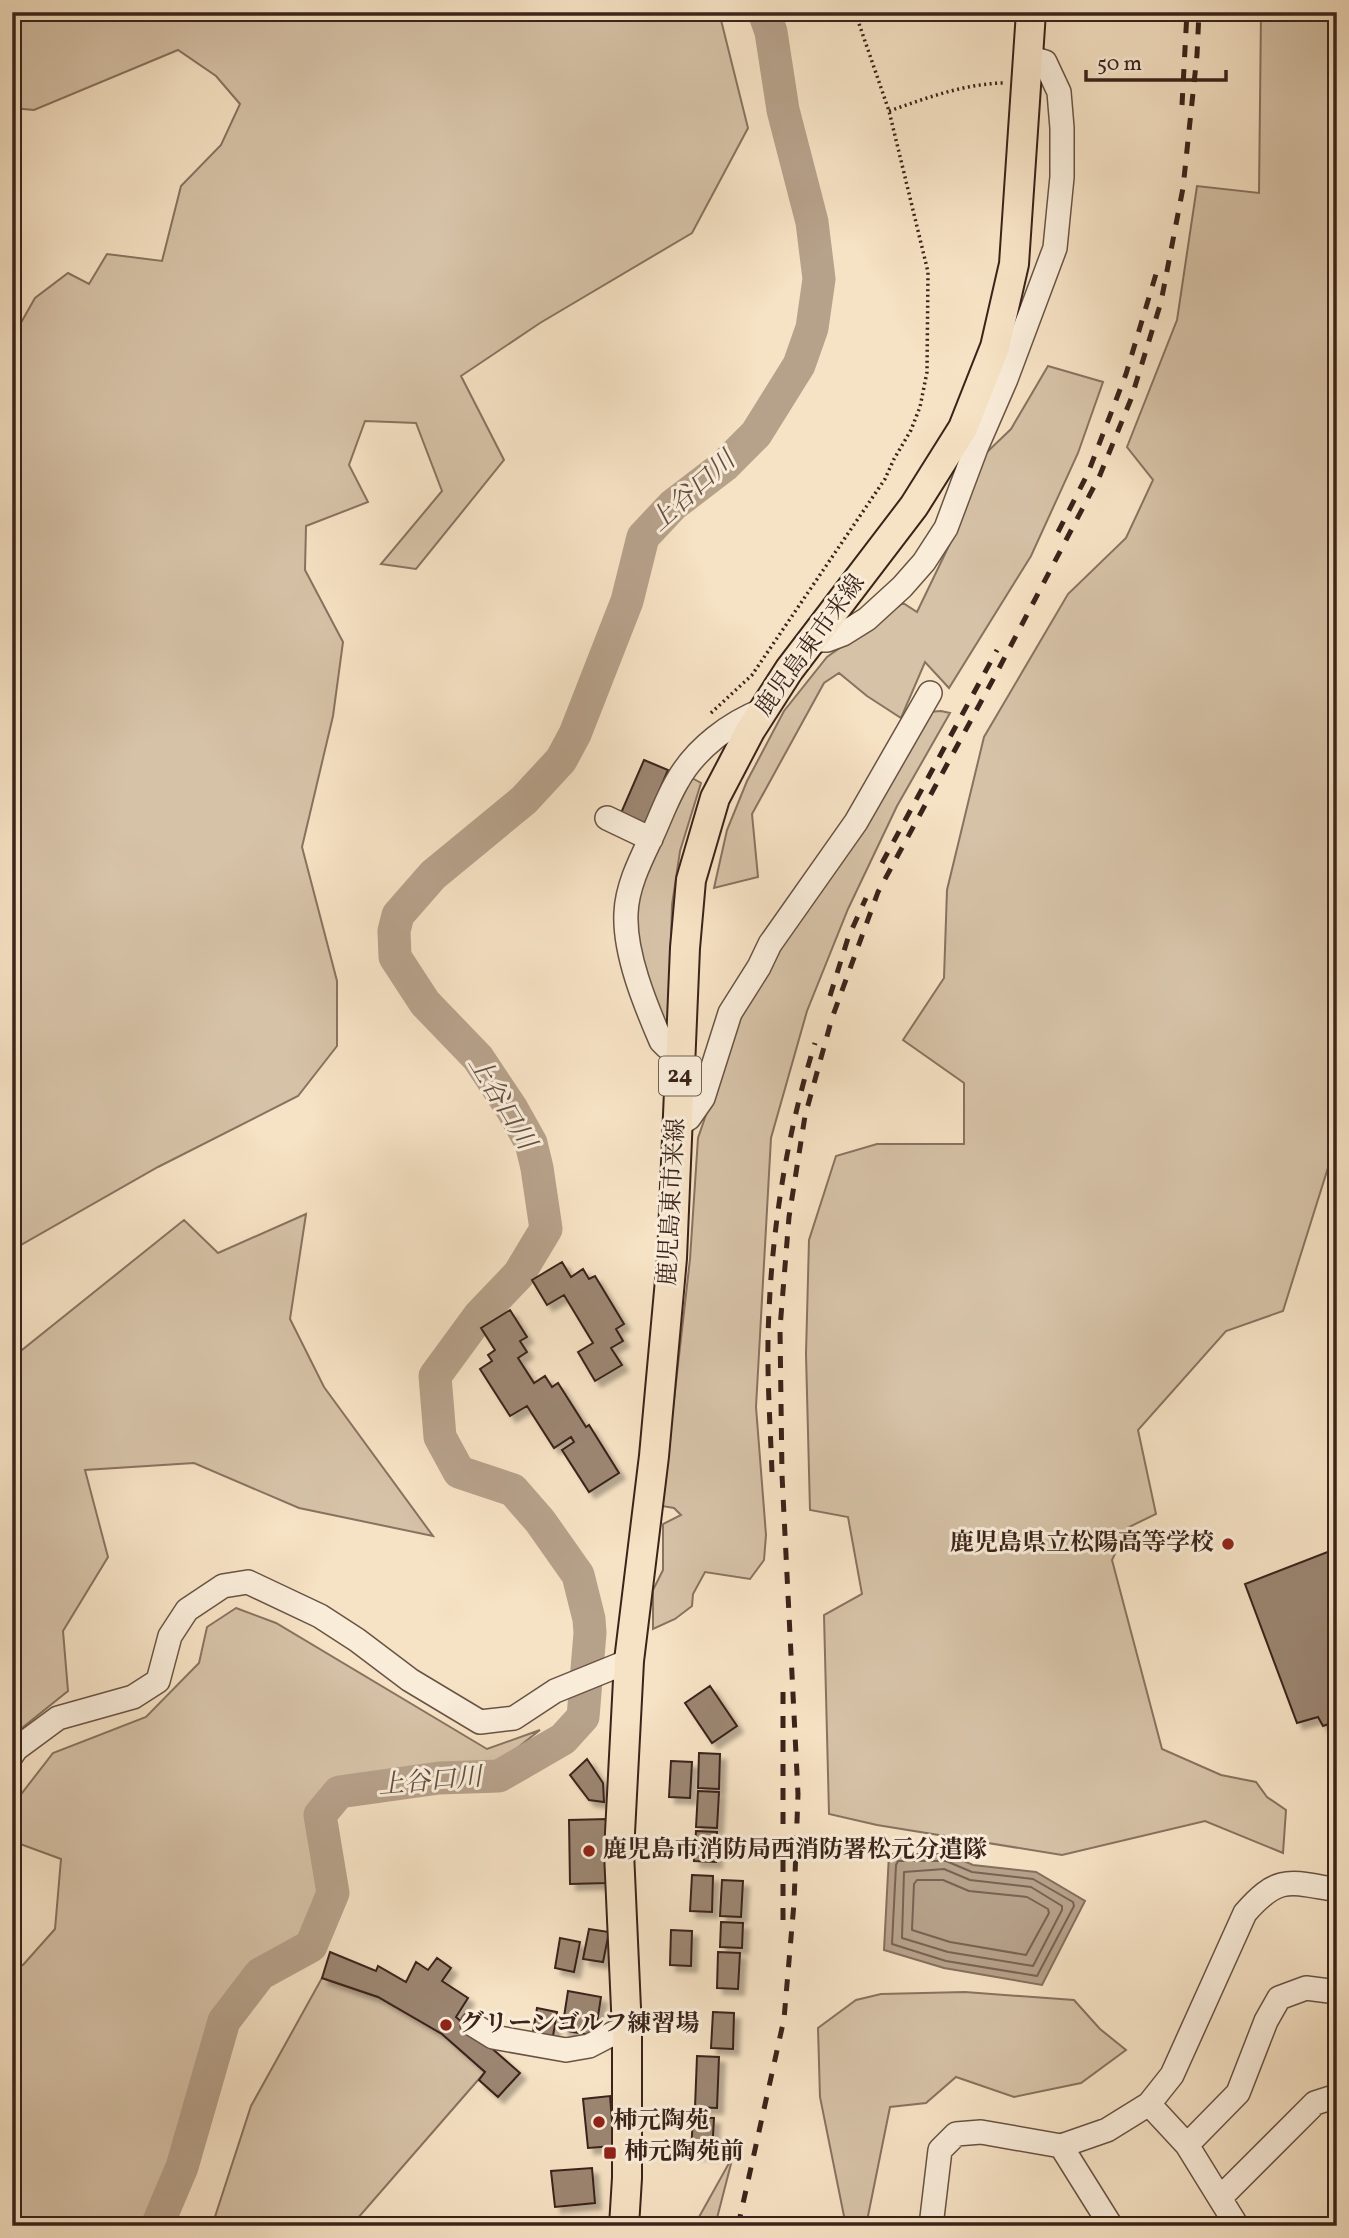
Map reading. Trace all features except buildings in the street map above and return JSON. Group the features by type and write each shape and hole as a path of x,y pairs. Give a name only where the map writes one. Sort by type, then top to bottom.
{"main road":[{"name":"鹿児島東市来線","path":"624,2226 627,2178 627,2031 619,1852 629,1661 654,1456 672,1258 685,948 691,880 715,798 750,731 812,640 914,506 964,428 995,347 1014,264 1031,12"}],"street":[{"path":"812,640 827,640 843,634 867,619 925,562 946,528 1035,304 1055,248 1062,177 1062,128 1059,92 1045,62 1027,71"},
{"path":"678,1125 689,1118 704,1098 730,1013 770,944 856,822 930,693"},
{"path":"681,1052 667,1048 661,1041 638,981 627,932 629,893 678,779 694,758 726,729 763,710"},
{"path":"607,818 651,839"},
{"path":"12,1755 16,1749 58,1718 133,1698 158,1681 170,1636 187,1610 223,1586 248,1582 320,1616 410,1680 480,1722 514,1718 555,1691 629,1661"},
{"path":"934,2225 940,2150 956,2134 981,2132 1060,2146 1107,2130 1149,2104 1172,2075 1245,1913 1263,1892 1288,1882 1337,1890"},
{"path":"1187,2145 1238,2093 1266,2021 1279,1998 1306,1988 1337,1992"},
{"path":"472,2024 494,2037 566,2050 589,2046 616,2032 627,2031"},
{"path":"1220,2199 1315,2103 1337,2096"},
{"path":"1149,2104 1187,2145 1237,2226"},
{"path":"1060,2146 1111,2226"}],"path":[{"path":"704,720 751,676 885,479 920,407 927,372 928,272 889,111 855,12"},
{"path":"889,111 968,86 1016,82 1027,71"}],"shaded area":[{"path":"12,12 719,12 748,128 692,233 540,323 461,376 504,460 416,569 381,564 442,491 416,423 365,421 349,465 368,502 306,526 305,570 343,642 333,716 302,847 337,981 337,1046 298,1096 158,1167 12,1250 12,773 19,756 12,751 14,335 35,298 68,273 89,284 107,254 162,261 181,186 221,145 240,104 216,76 178,50 34,110 12,108"},
{"path":"1261,12 1337,12 1337,1139 1283,1311 1226,1331 1138,1430 1156,1514 1127,1528 1112,1560 1162,1749 1221,1775 1256,1782 1267,1797 1286,1810 1283,1853 1205,1821 1062,1855 877,1825 829,1814 824,1615 862,1594 848,1517 810,1510 806,1354 809,1240 836,1156 877,1144 964,1144 964,1083 903,1040 944,978 947,890 984,737 1068,594 1126,538 1153,480 1127,447 1177,320 1197,186 1259,193"},
{"path":"1048,366 1103,382 1078,453 1031,556 949,688 925,662 901,718 867,696 839,673 824,683 752,814 758,877 714,888 727,830 747,781 784,711 827,657 903,603 917,612 957,529 985,454 1011,429"},
{"path":"928,712 950,713 897,806 848,909 807,1011 771,1138 756,1407 766,1535 764,1560 750,1579 705,1572 693,1594 692,1606 675,1619 653,1629 653,1590 663,1570 663,1524 681,1515 674,1508 662,1506 690,1259 698,1138 738,1022 756,988"},
{"path":"692,778 701,783 680,851 672,905 668,1034 642,967 635,925 636,899 642,878"},
{"path":"306,1214 290,1319 324,1387 433,1536 299,1508 194,1463 85,1470 108,1557 63,1631 68,1691 12,1736 12,1358 184,1220 218,1253"},
{"path":"236,1608 276,1623 487,1749 540,1730 497,1764 332,1781 311,1809 324,1890 305,1933 252,1966 211,2018 169,2169 145,2226 12,2226 12,1965 23,1965 55,1929 61,1859 12,1841 12,1806 53,1753 146,1717 199,1663 207,1627"},
{"path":"322,1978 378,1997 442,2034 485,2072 351,2226 212,2226 251,2106"},
{"path":"965,1992 1074,2000 1100,2029 1126,2050 1081,2083 1014,2097 956,2077 926,2103 890,2107 866,2226 846,2226 820,2097 818,2028 856,2000 881,1994"},
{"path":"733,2156 715,2226 694,2226"}],"water":[{"path":"889,1854 948,1854 973,1865 1036,1872 1085,1901 1042,1985 944,1968 884,1950"}],"waterway":[{"name":"上谷口川","path":"157,2226 182,2167 224,2021 260,1974 311,1946 333,1893 320,1815 339,1792 439,1778 499,1776 563,1739 583,1717 590,1633 578,1575 540,1521 513,1490 459,1472 440,1437 435,1376 479,1316 519,1274 546,1229 531,1143 478,1058 425,1003 395,957 394,931 398,915 433,875 524,800 561,760 575,734 627,601 643,537 673,505 724,466 756,434 799,365 812,328 819,279 812,222 783,110 771,32 764,12"}],"railway":[{"path":"1182,105 1187,12"},
{"path":"738,2226 784,2019 794,1903 798,1794 782,1475 780,1328 789,1217 805,1116 832,1018 878,892 1100,475 1131,399 1161,302 1183,188 1199,12"},
{"path":"1058,532 1088,473 1126,374 1156,274"},
{"path":"882,863 997,650"},
{"path":"830,996 848,938 866,898"},
{"path":"772,1472 768,1351 774,1243 783,1176 797,1108 815,1043"},
{"path":"783,1692 783,1923"}],"place":[{"name":"鹿児島県立松陽高等学校","path":"1228,1544"},
{"name":"鹿児島市消防局西消防署松元分遣隊","path":"589,1851"},
{"name":"グリーンゴルフ練習場","path":"446,2025"},
{"name":"柿元陶苑","path":"599,2122"},
{"name":"柿元陶苑前","path":"610,2153"}]}
